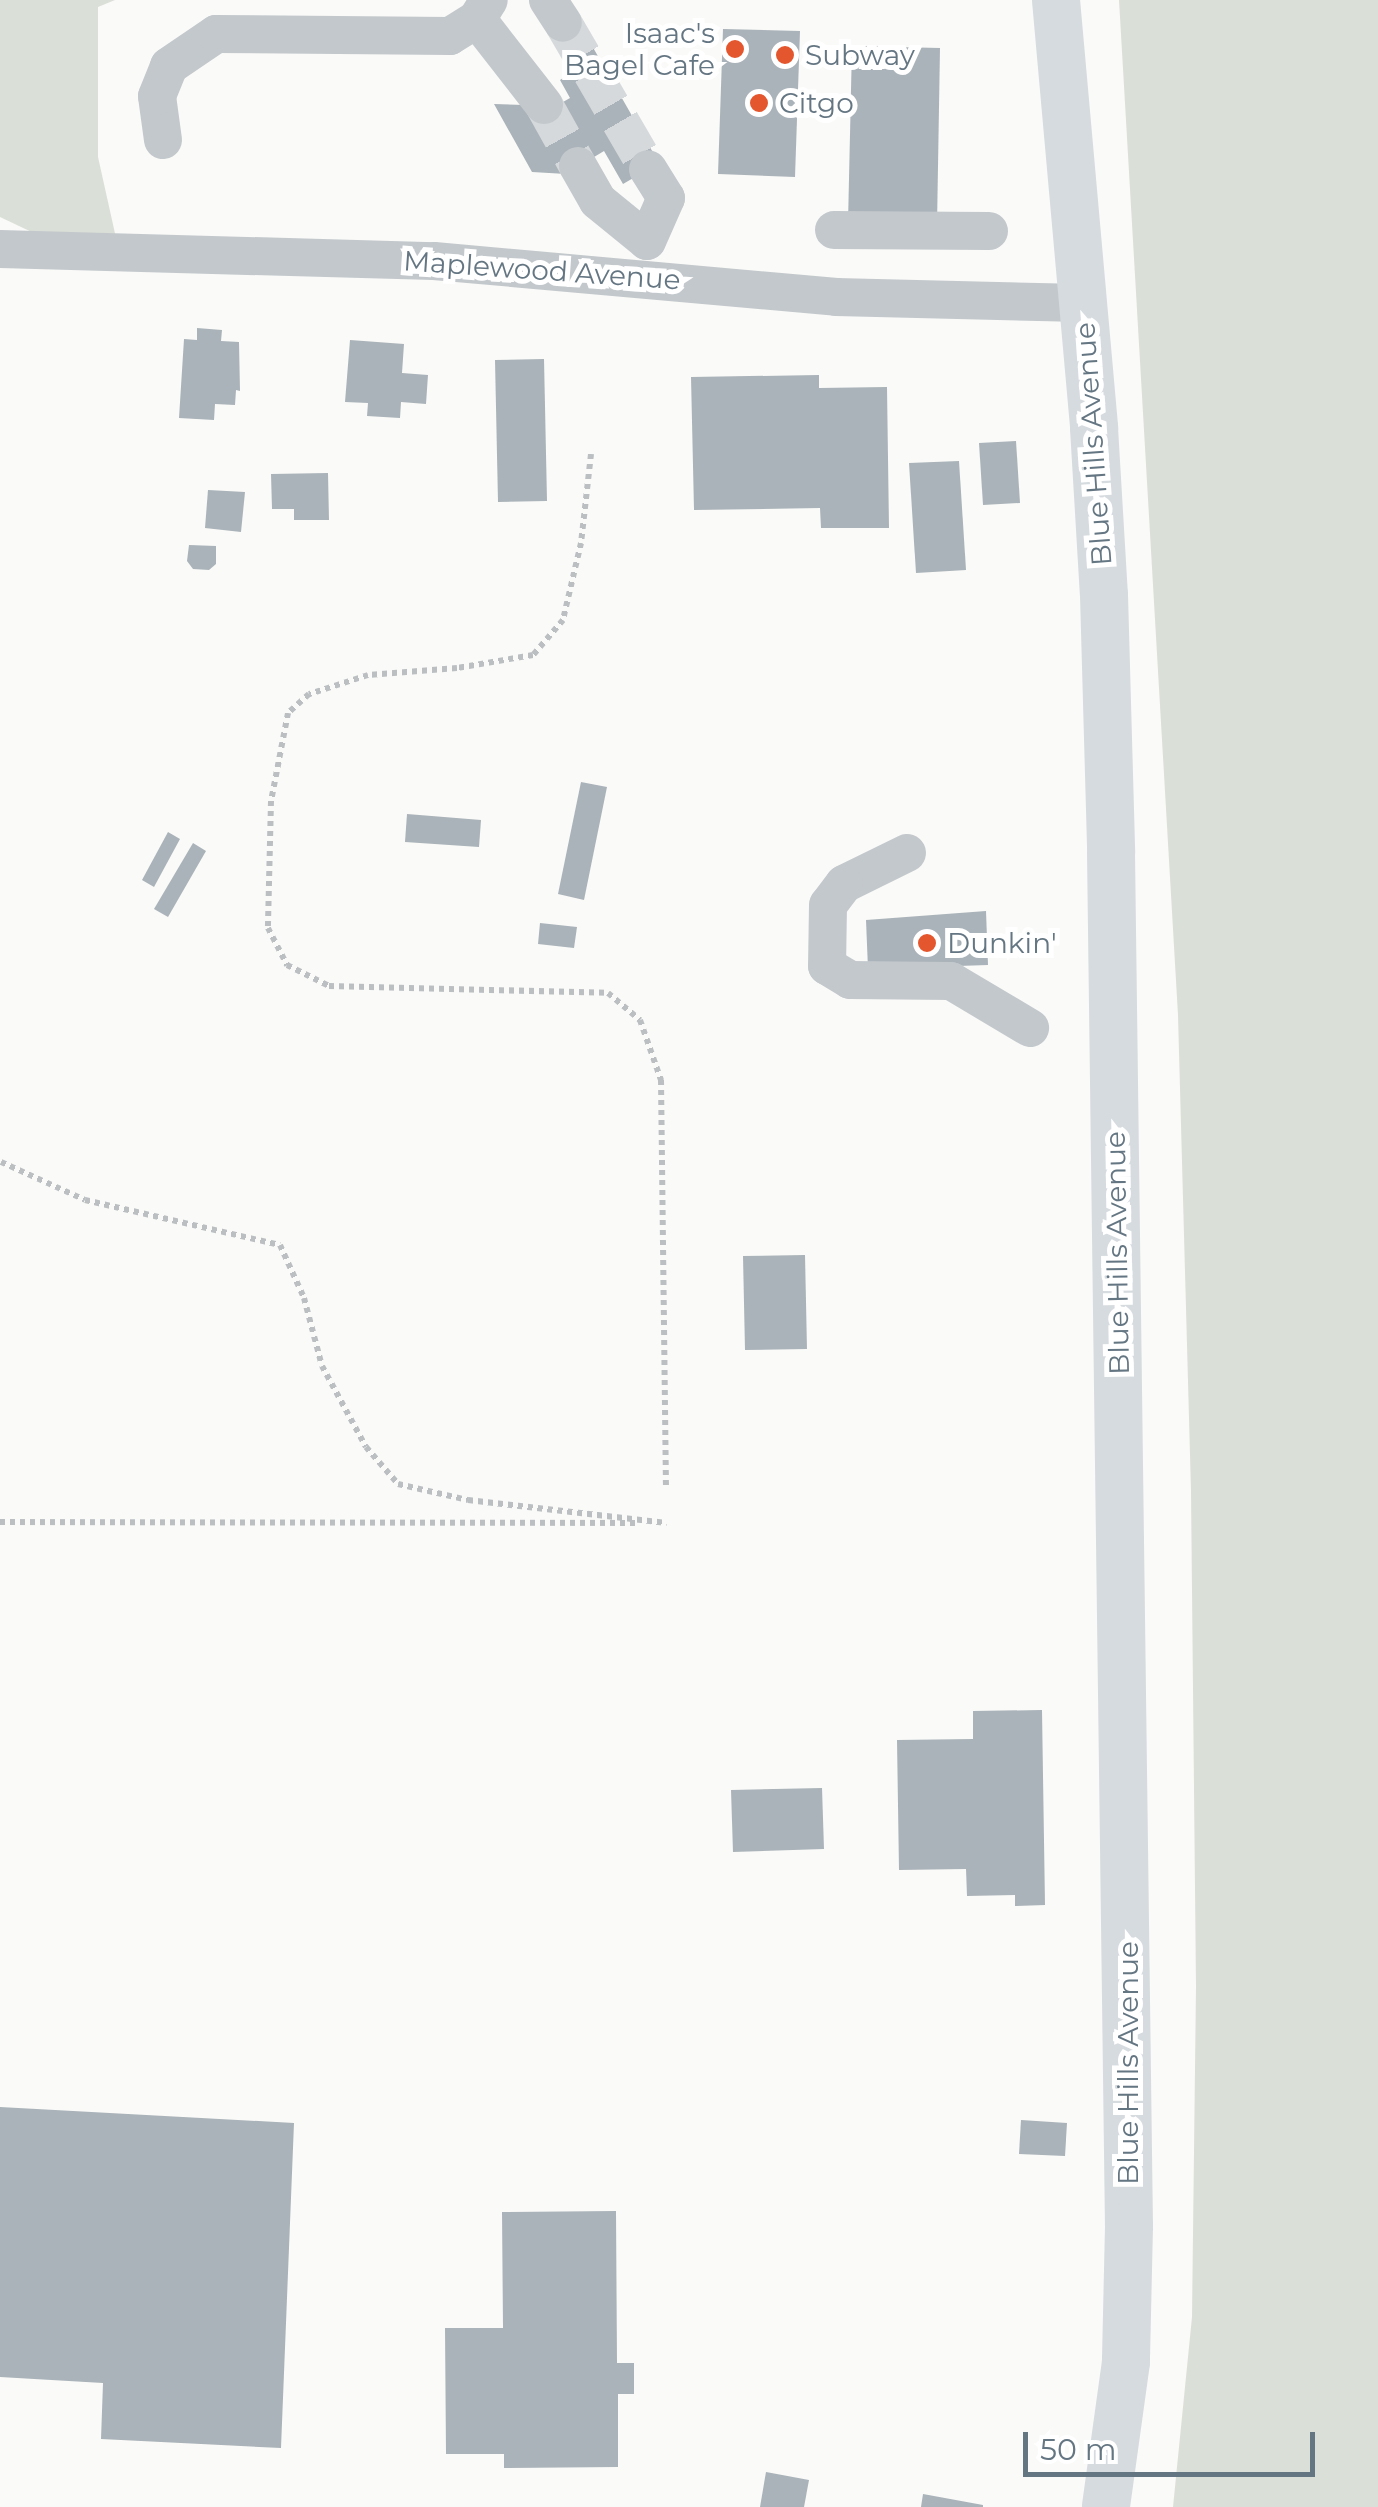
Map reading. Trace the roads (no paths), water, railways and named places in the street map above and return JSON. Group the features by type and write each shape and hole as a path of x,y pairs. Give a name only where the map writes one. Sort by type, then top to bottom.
{"main road":[{"name":"Blue Hills Avenue","path":"1056,0 1104,595 1129,2082 1126,2362 1106,2507"}],"street":[{"path":"163,140 157,96 169,66 216,34 450,36 483,9 544,106"},
{"path":"578,166 598,202 647,242 666,198 648,170"},
{"path":"834,230 989,231"},
{"name":"Maplewood Avenue","path":"0,249 434,260 836,297 1082,303"},
{"path":"907,852 844,884 828,905 827,966 850,980 952,981 1030,1028"}],"tunnel":[{"path":"563,23 648,169"},
{"path":"544,105 578,166"}],"place":[{"name":"Isaac's Bagel Cafe","path":"735,49"},
{"name":"Subway","path":"785,55"},
{"name":"Citgo","path":"759,103"},
{"name":"Dunkin'","path":"927,943"}]}
